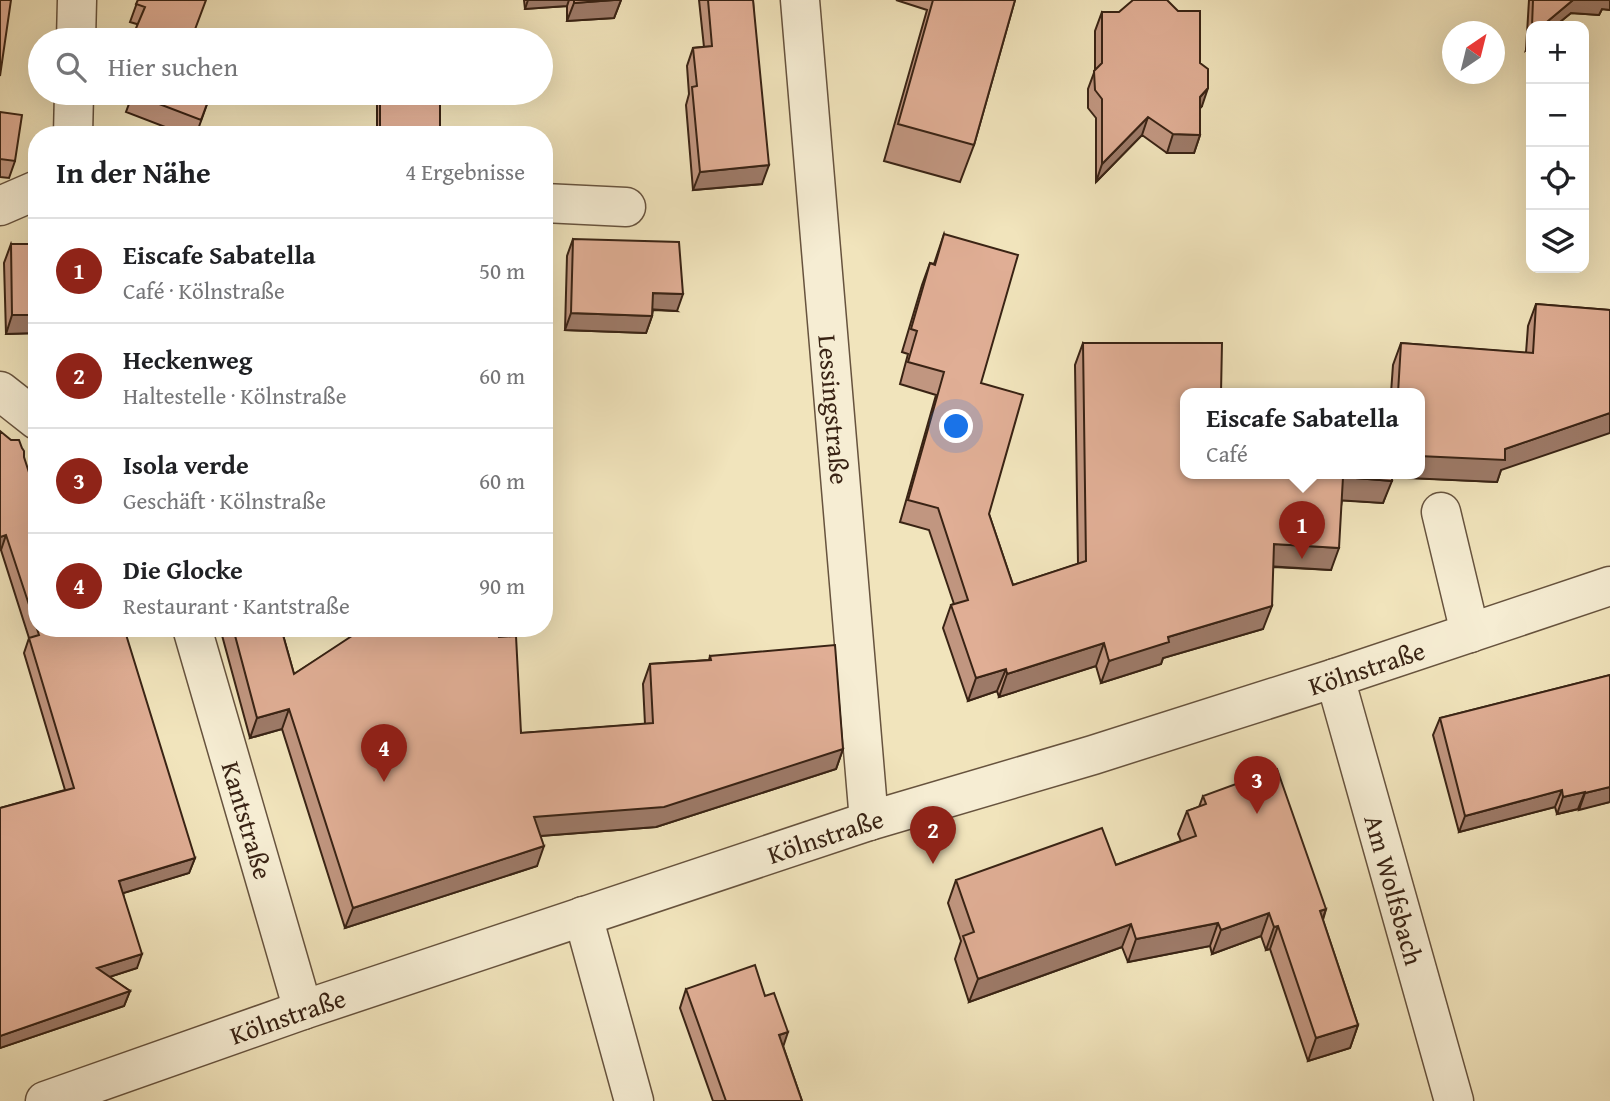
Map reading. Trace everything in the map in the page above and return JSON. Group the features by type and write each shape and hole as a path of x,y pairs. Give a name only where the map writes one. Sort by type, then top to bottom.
{"street":[{"path":"76,28 77,0"},
{"name":"Lessingstraße","path":"800,0 869,821"},
{"path":"73,126 74,105"},
{"path":"0,206 28,194"},
{"path":"553,203 626,207"},
{"path":"0,391 28,412"},
{"path":"1441,512 1470,633"},
{"name":"Kölnstraße","path":"45,1101 303,1010 869,821 1093,755 1610,586"},
{"name":"Kantstraße","path":"195,637 303,1010"},
{"name":"Am Wolfsbach","path":"1335,678 1454,1101"},
{"path":"583,916 634,1101"}],"building":[{"path":"0,0 11,0 0,76"},
{"path":"138,0 206,0 196,28 136,28 145,7 136,4"},
{"path":"574,0 614,0 574,3"},
{"path":"708,0 753,0 769,165 700,172 692,87 697,86 693,48 712,46"},
{"path":"933,0 1015,0 974,145 898,124"},
{"path":"1133,0 1167,0 1178,11 1200,11 1200,63 1208,69 1208,88 1200,97 1200,135 1173,134 1148,117 1102,164 1102,99 1095,90 1094,71 1102,63 1102,12 1119,12"},
{"path":"1533,0 1573,0 1548,21 1532,21"},
{"path":"162,105 207,105 201,120"},
{"path":"380,105 440,105 440,126 380,126"},
{"path":"0,112 22,115 15,161 0,159"},
{"path":"944,234 1018,255 981,383 1023,395 989,514 1013,585 1086,561 1083,343 1222,343 1221,388 1180,388 1180,479 1343,479 1339,548 1274,544 1272,606 1168,637 1169,642 1109,661 1104,643 1007,674 1006,669 976,678 951,605 968,600 938,508 908,500 944,372 908,362 917,331 911,329 930,263 935,265"},
{"path":"573,239 679,242 683,294 653,293 652,316 571,313"},
{"path":"11,244 28,244 28,315 12,315"},
{"path":"1536,304 1610,310 1610,413 1505,449 1505,460 1425,456 1425,388 1398,388 1401,343 1533,353"},
{"path":"0,431 11,440 19,440 28,469 28,602 6,535 0,537"},
{"path":"127,637 195,858 119,881 142,954 97,968 130,991 0,1036 0,808 74,788 29,638"},
{"path":"235,637 284,637 294,674 350,637 516,637 521,733 653,723 650,664 711,660 710,656 835,645 843,749 664,807 534,817 544,846 353,908 289,709 257,718"},
{"path":"1610,675 1610,787 1563,797 1562,790 1465,816 1440,718"},
{"path":"1277,769 1326,909 1320,911 1358,1025 1316,1038 1278,926 1274,927 1269,913 1221,930 1218,923 1136,939 1131,924 978,979 963,936 974,932 956,880 1102,828 1116,865 1196,836 1187,811 1206,804 1203,796"},
{"path":"755,965 765,996 774,993 788,1032 779,1035 802,1101 726,1101 686,989"}],"place":[{"name":"Eiscafe Sabatella","path":"1302,559"},
{"name":"Die Glocke","path":"384,782"},
{"name":"Isola verde","path":"1257,814"},
{"name":"Heckenweg","path":"933,864"}]}
